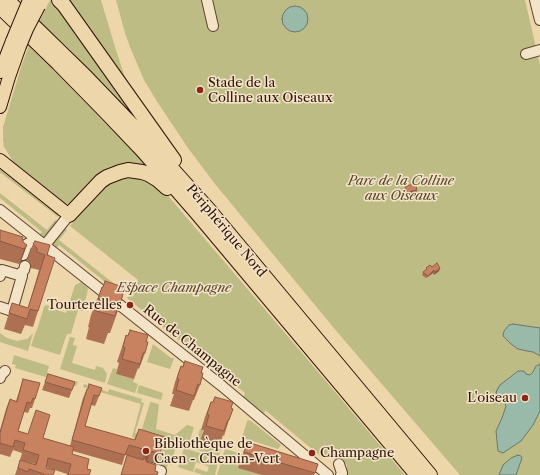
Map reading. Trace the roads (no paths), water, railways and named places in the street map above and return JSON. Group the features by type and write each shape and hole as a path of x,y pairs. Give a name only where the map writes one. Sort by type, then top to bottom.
{"highway":[{"name":"Périphérique Nord","path":"7,0 35,26 136,129 417,475"},
{"path":"59,0 138,108 203,211"},
{"name":"Périphérique Nord","path":"0,7 58,62 203,211 430,475"},
{"path":"69,215 101,181 114,173 128,170 148,174 170,190 183,206 203,211"}],"main road":[{"path":"0,72 16,44 27,29 38,2"},
{"path":"0,107 9,77 16,44"},
{"path":"0,150 2,163 69,215"}],"street":[{"path":"207,0 213,26"},
{"path":"535,0 540,20"},
{"path":"526,54 540,50"},
{"name":"Rue de Champagne","path":"0,210 32,240 45,245 222,386 328,475"},
{"path":"45,245 69,215"},
{"path":"0,307 12,311 22,276 27,244 32,240"},
{"path":"0,276 2,270 23,265"},
{"path":"339,464 342,473 341,475"},
{"path":"148,467 161,471 159,475"}],"tunnel":[{"path":"25,266 28,256"}],"place":[{"name":"Stade de la Colline aux Oiseaux","path":"200,90"},
{"name":"Tourterelles","path":"130,305"},
{"name":"L'oiseau","path":"525,398"},
{"name":"Bibliothèque de Caen - Chemin-Vert","path":"146,451"},
{"name":"Champagne","path":"312,453"}],"park label":[{"name":"Parc de la Colline aux Oiseaux","path":"401,188"},
{"name":"Espace Champagne","path":"174,288"}]}
